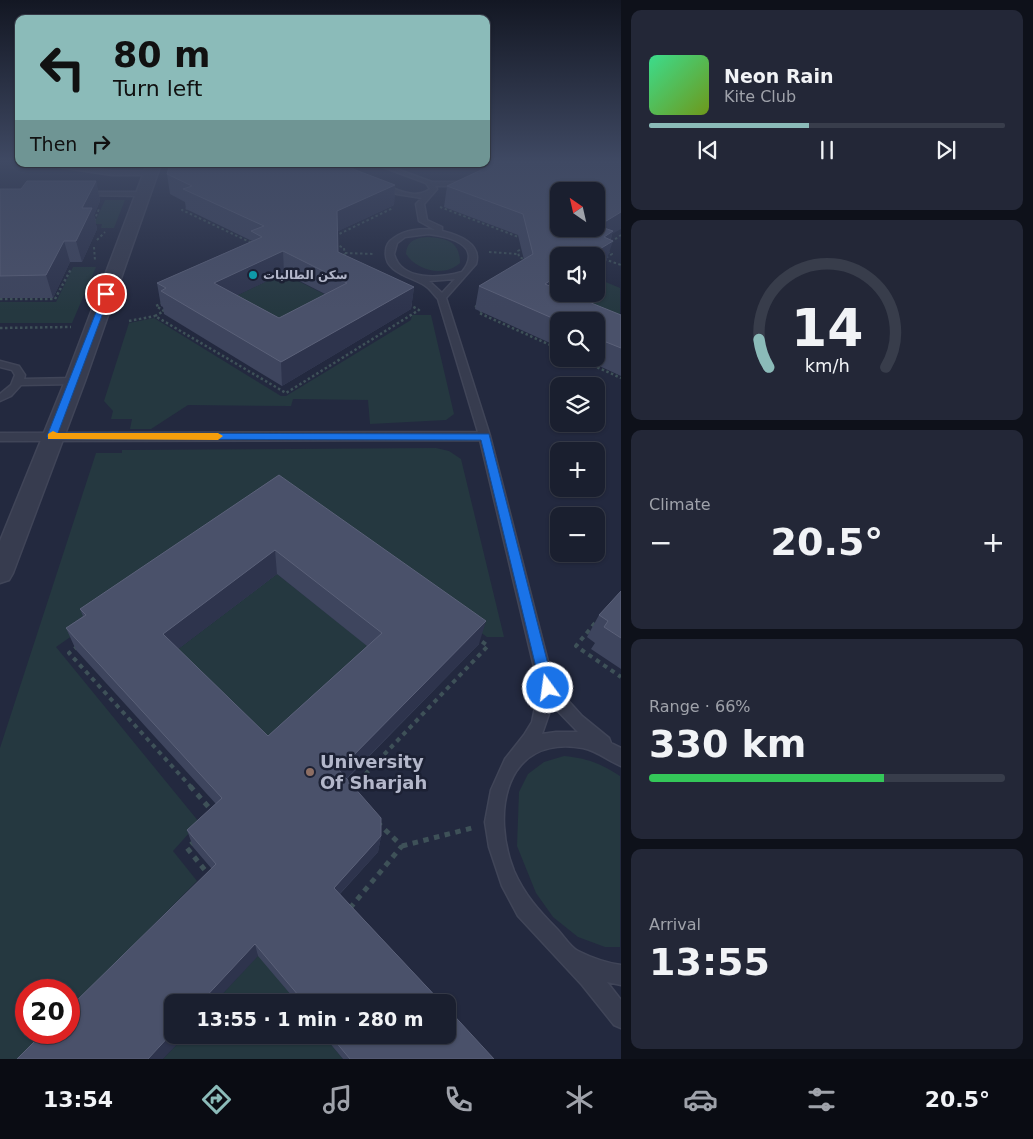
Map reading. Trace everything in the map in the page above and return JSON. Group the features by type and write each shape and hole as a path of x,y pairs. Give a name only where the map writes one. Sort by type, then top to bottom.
{"street":[{"path":"0,573 75,381 137,211"}],"lane":[{"path":"421,211 423,221 466,244 474,258 471,267 442,298"},
{"path":"423,221 396,240 390,247 389,255 400,269 430,285 442,298 485,436 548,688 546,706 540,724 531,741 518,755 500,785 494,823 502,866 526,910 590,977 620,1018"},
{"path":"405,234 426,230 448,234"},
{"path":"412,275 439,279 464,274"},
{"path":"0,364 16,368 20,375 19,382 14,389 0,398"},
{"path":"19,382 75,381"},
{"path":"0,437 485,436"},
{"path":"548,688 576,721 616,754"},
{"path":"518,755 533,745 551,740 571,739 592,742 616,754"},
{"path":"562,949 586,965 620,975"}],"path":[{"path":"185,211 261,247"},
{"path":"335,236 386,211"},
{"path":"451,211 523,239"},
{"path":"606,245 620,236"},
{"path":"336,244 344,248 345,259"},
{"path":"518,254 518,251 525,246"},
{"path":"471,250 518,254 527,260"},
{"path":"606,252 612,254 604,259 620,265"},
{"path":"345,253 389,255"},
{"path":"0,299 55,299 70,269"},
{"path":"484,301 475,306 483,310 479,313 550,345"},
{"path":"130,321 156,316 164,311 156,306 164,302"},
{"path":"156,316 286,393 419,310 403,302"},
{"path":"0,328 94,327"},
{"path":"596,367 620,378"},
{"path":"601,616 576,646 620,677"},
{"path":"347,794 488,646 472,634"},
{"path":"84,642 69,653 219,818"},
{"path":"375,820 402,846"},
{"path":"356,914 350,908 402,846 494,823"},
{"path":"200,836 187,848 213,880"}],"shaded area":[{"path":"100,211 121,211 114,228 101,228 102,224 94,224"},
{"path":"427,237 440,238 455,245 458,250 460,263 453,268 439,271 423,268 416,264 406,254 408,246 415,239"},
{"path":"73,267 96,267 72,323 0,323 0,302 56,302"},
{"path":"292,269 292,278 338,301 279,341 217,305"},
{"path":"605,282 620,288 620,341 605,329 605,312 582,312 569,302 605,302"},
{"path":"412,315 431,315 454,414 446,420 370,424 368,400 293,399 291,406 188,405 151,429 130,429 132,419 111,419 113,411 104,401 129,323 154,318 281,396 286,396 411,320"},
{"path":"436,448 449,451 461,459 504,637 487,637 281,490 56,647 199,822 173,851 197,881 80,999 80,979 15,979 15,1044 35,1044 20,1059 0,1059 0,748 96,453 122,453 122,450"},
{"path":"277,574 398,670 288,773 169,656"},
{"path":"564,756 594,762 620,776 620,947 605,947 578,937 553,917 536,893 517,846 519,792 528,774 544,762"},
{"path":"284,927 278,979 290,994 222,994"},
{"path":"177,1044 330,1044 343,1059 163,1059"}],"building":[{"path":"0,211 90,211 76,241 64,241 46,275 0,276"},
{"path":"232,211 337,211 338,252 414,287 281,362 161,291 166,288 157,283 262,237 251,231 264,226","holes":["283,251 347,283 279,318 214,283"]},
{"path":"516,211 550,211 550,238 605,237 613,241 603,247 550,247 550,281 545,284 550,286 550,302 589,302 621,315 621,348 605,342 605,312 550,312 550,317 479,286 533,254 523,214"},
{"path":"605,211 621,212 605,222"},
{"path":"605,228 613,231 605,236"},
{"path":"279,475 486,621 339,770 381,818 381,836 334,888 433,994 297,994 255,944 208,994 164,994 164,1042 148,1059 17,1059 32,1044 80,1044 80,997 216,864 187,830 222,798 66,628 86,615 80,609","holes":["275,550 382,633 268,736 163,634"]},
{"path":"621,591 621,638 604,627 608,621 599,615"},
{"path":"456,1018 494,1059 350,1059 338,1044 456,1044"}],"slow traffic":[{"path":"53,434 52,436 218,436"}],"place":[{"name":"سكن الطالبات","path":"253,275"},
{"name":"University Of Sharjah","path":"310,772"}],"route":[{"path":"106,294 75,381 52,436 485,436 548,688"}]}
